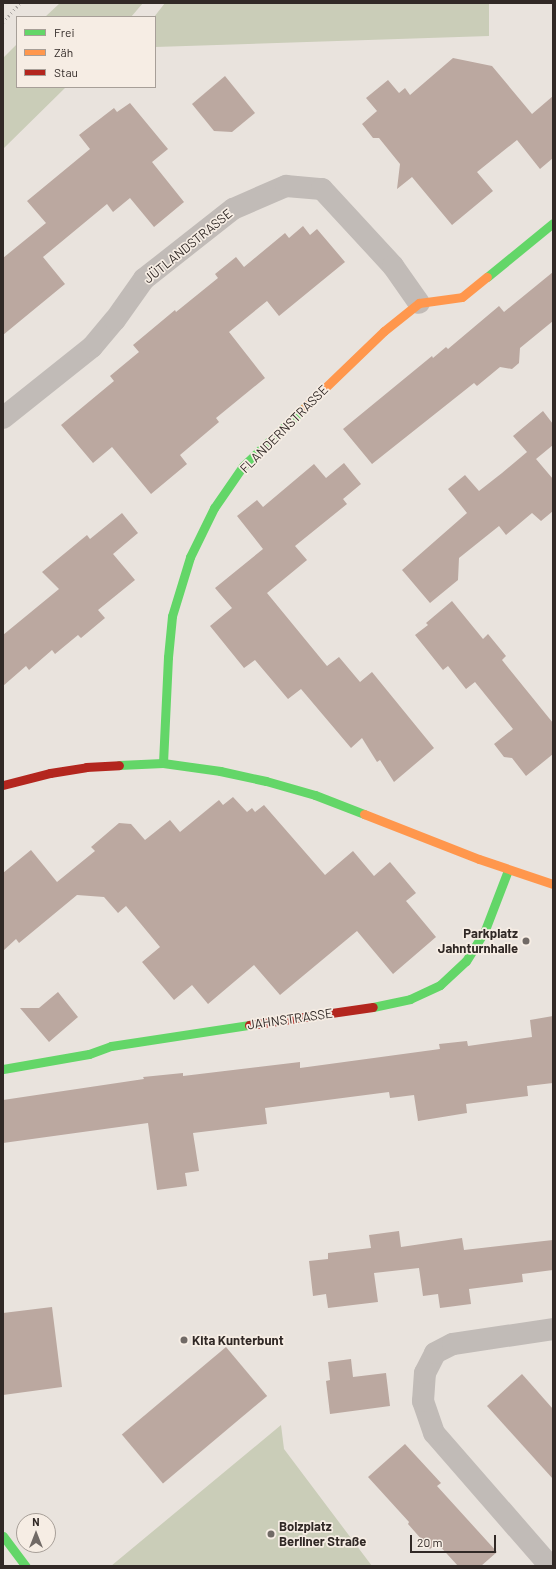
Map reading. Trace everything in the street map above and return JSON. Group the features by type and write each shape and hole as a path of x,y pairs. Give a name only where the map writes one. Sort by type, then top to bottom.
{"street":[{"name":"JÜTLANDSTRASSE","path":"3,418 92,347 144,279 233,209 286,186 322,189 393,266 418,303"},
{"path":"418,303 462,297 553,223"},
{"name":"FLANDERNSTRASSE","path":"163,763 168,657 172,616 190,557 214,508 243,466 384,331 418,303"},
{"path":"3,785 50,773 86,767 163,763 220,771 259,779 315,795 508,870 553,884"},
{"name":"JAHNSTRASSE","path":"3,1069 90,1054 111,1046 373,1007 410,999 440,986 466,961 485,930 508,870"},
{"path":"550,1566 434,1433 423,1401 425,1373 435,1354 453,1344 553,1329"},
{"path":"3,1536 26,1566"}],"green space":[{"path":"60,3 143,3 132,16 46,16"},
{"path":"165,3 489,3 489,36 156,47 156,16 155,16"},
{"path":"16,45 16,88 65,88 3,149 3,58"},
{"path":"281,1425 284,1449 372,1566 111,1566"}],"building":[{"path":"453,58 492,66 532,114 553,96 553,158 540,169 517,140 477,172 493,191 452,225 412,177 397,189 400,164 379,138 373,138 362,124 377,111 366,98 388,80 399,93 405,88 410,95"},
{"path":"225,76 255,113 232,132 214,131 192,104"},
{"path":"130,103 168,149 152,162 184,202 154,227 130,198 113,212 107,204 43,257 65,284 3,335 3,258 46,223 27,201 90,149 79,135 114,108 117,112"},
{"path":"303,226 310,235 317,229 345,262 279,316 267,301 229,332 265,378 216,418 219,422 180,455 187,464 151,494 112,447 93,463 61,425 114,381 110,376 139,352 133,345 175,310 176,312 218,278 215,274 236,257 244,267 285,233 289,238"},
{"path":"553,272 553,321 520,348 519,363 512,369 500,367 477,386 474,383 372,464 343,429 432,356 433,358 446,347 448,349 499,306 504,312"},
{"path":"543,411 553,424 553,445 536,459 553,479 553,511 541,521 532,513 506,535 499,526 459,558 458,580 430,603 402,570 467,513 448,489 465,475 479,491 502,473 527,452 513,436"},
{"path":"344,463 361,484 343,499 347,504 295,546 307,560 267,593 327,666 339,657 360,682 372,672 434,748 394,782 380,760 377,762 362,738 351,748 301,689 288,699 255,660 244,668 210,626 232,608 215,588 263,549 237,516 257,500 263,507 314,464 326,478"},
{"path":"122,513 138,533 113,554 135,580 98,610 105,618 81,638 78,635 55,654 52,650 29,670 26,666 3,686 3,635 59,589 42,572 87,535 90,539"},
{"path":"452,601 483,639 488,634 506,656 502,660 553,723 553,754 526,776 512,758 504,757 494,744 513,729 475,682 466,689 448,666 443,670 415,635 428,625 426,623"},
{"path":"233,797 247,812 252,808 255,812 264,805 325,875 353,851 374,876 390,862 416,893 406,901 436,937 393,974 357,931 280,995 254,965 208,1004 192,985 174,1000 142,962 160,947 126,906 118,913 104,897 77,895 19,943 16,939 3,951 3,873 31,850 57,882 95,851 91,847 119,823 131,824 145,840 170,820 180,832 219,800 223,805"},
{"path":"58,992 78,1017 49,1042 20,1008 39,1008"},
{"path":"553,1016 553,1083 527,1086 528,1096 466,1104 467,1113 418,1121 414,1095 390,1098 389,1092 265,1108 267,1124 193,1133 199,1171 185,1173 187,1186 157,1190 148,1123 3,1143 3,1100 144,1079 143,1077 183,1073 183,1076 300,1062 300,1068 440,1049 439,1044 467,1041 468,1046 532,1037 530,1020"},
{"path":"399,1231 401,1247 462,1238 464,1250 553,1240 553,1270 522,1274 523,1282 469,1289 471,1304 440,1308 438,1294 423,1296 419,1268 374,1273 378,1302 328,1308 326,1294 313,1296 309,1261 328,1259 328,1253 371,1248 369,1235"},
{"path":"52,1307 62,1387 3,1395 3,1313"},
{"path":"226,1347 267,1396 163,1483 122,1434"},
{"path":"351,1359 353,1377 386,1373 390,1406 330,1414 326,1381 330,1380 328,1362"},
{"path":"522,1374 553,1409 553,1479 487,1406"},
{"path":"405,1444 441,1483 437,1486 497,1552 481,1566 458,1566 437,1543 430,1549 408,1524 409,1522 368,1477"}],"railway":[{"path":"3,22 20,3"}],"traffic: fast":[{"path":"487,277 553,223"},
{"path":"163,763 168,657 172,616 190,557 214,508 243,466 304,408"},
{"path":"119,765 163,763 220,771 266,781 315,795 364,814"},
{"path":"373,1007 410,999 440,985 466,961 485,930 508,870"},
{"path":"3,1069 89,1054 111,1046 249,1025"},
{"path":"3,1536 26,1566"}],"traffic: slow":[{"path":"304,408 384,331 419,303 462,297 487,277"},
{"path":"364,814 479,859 553,884"}],"traffic: jam":[{"path":"3,785 50,773 86,767 119,765"},
{"path":"249,1025 373,1007"}],"place":[{"name":"Parkplatz Jahnturnhalle","path":"526,941"},
{"name":"Kita Kunterbunt","path":"184,1340"},
{"name":"Bolzplatz Berliner Straße","path":"271,1534"}]}
